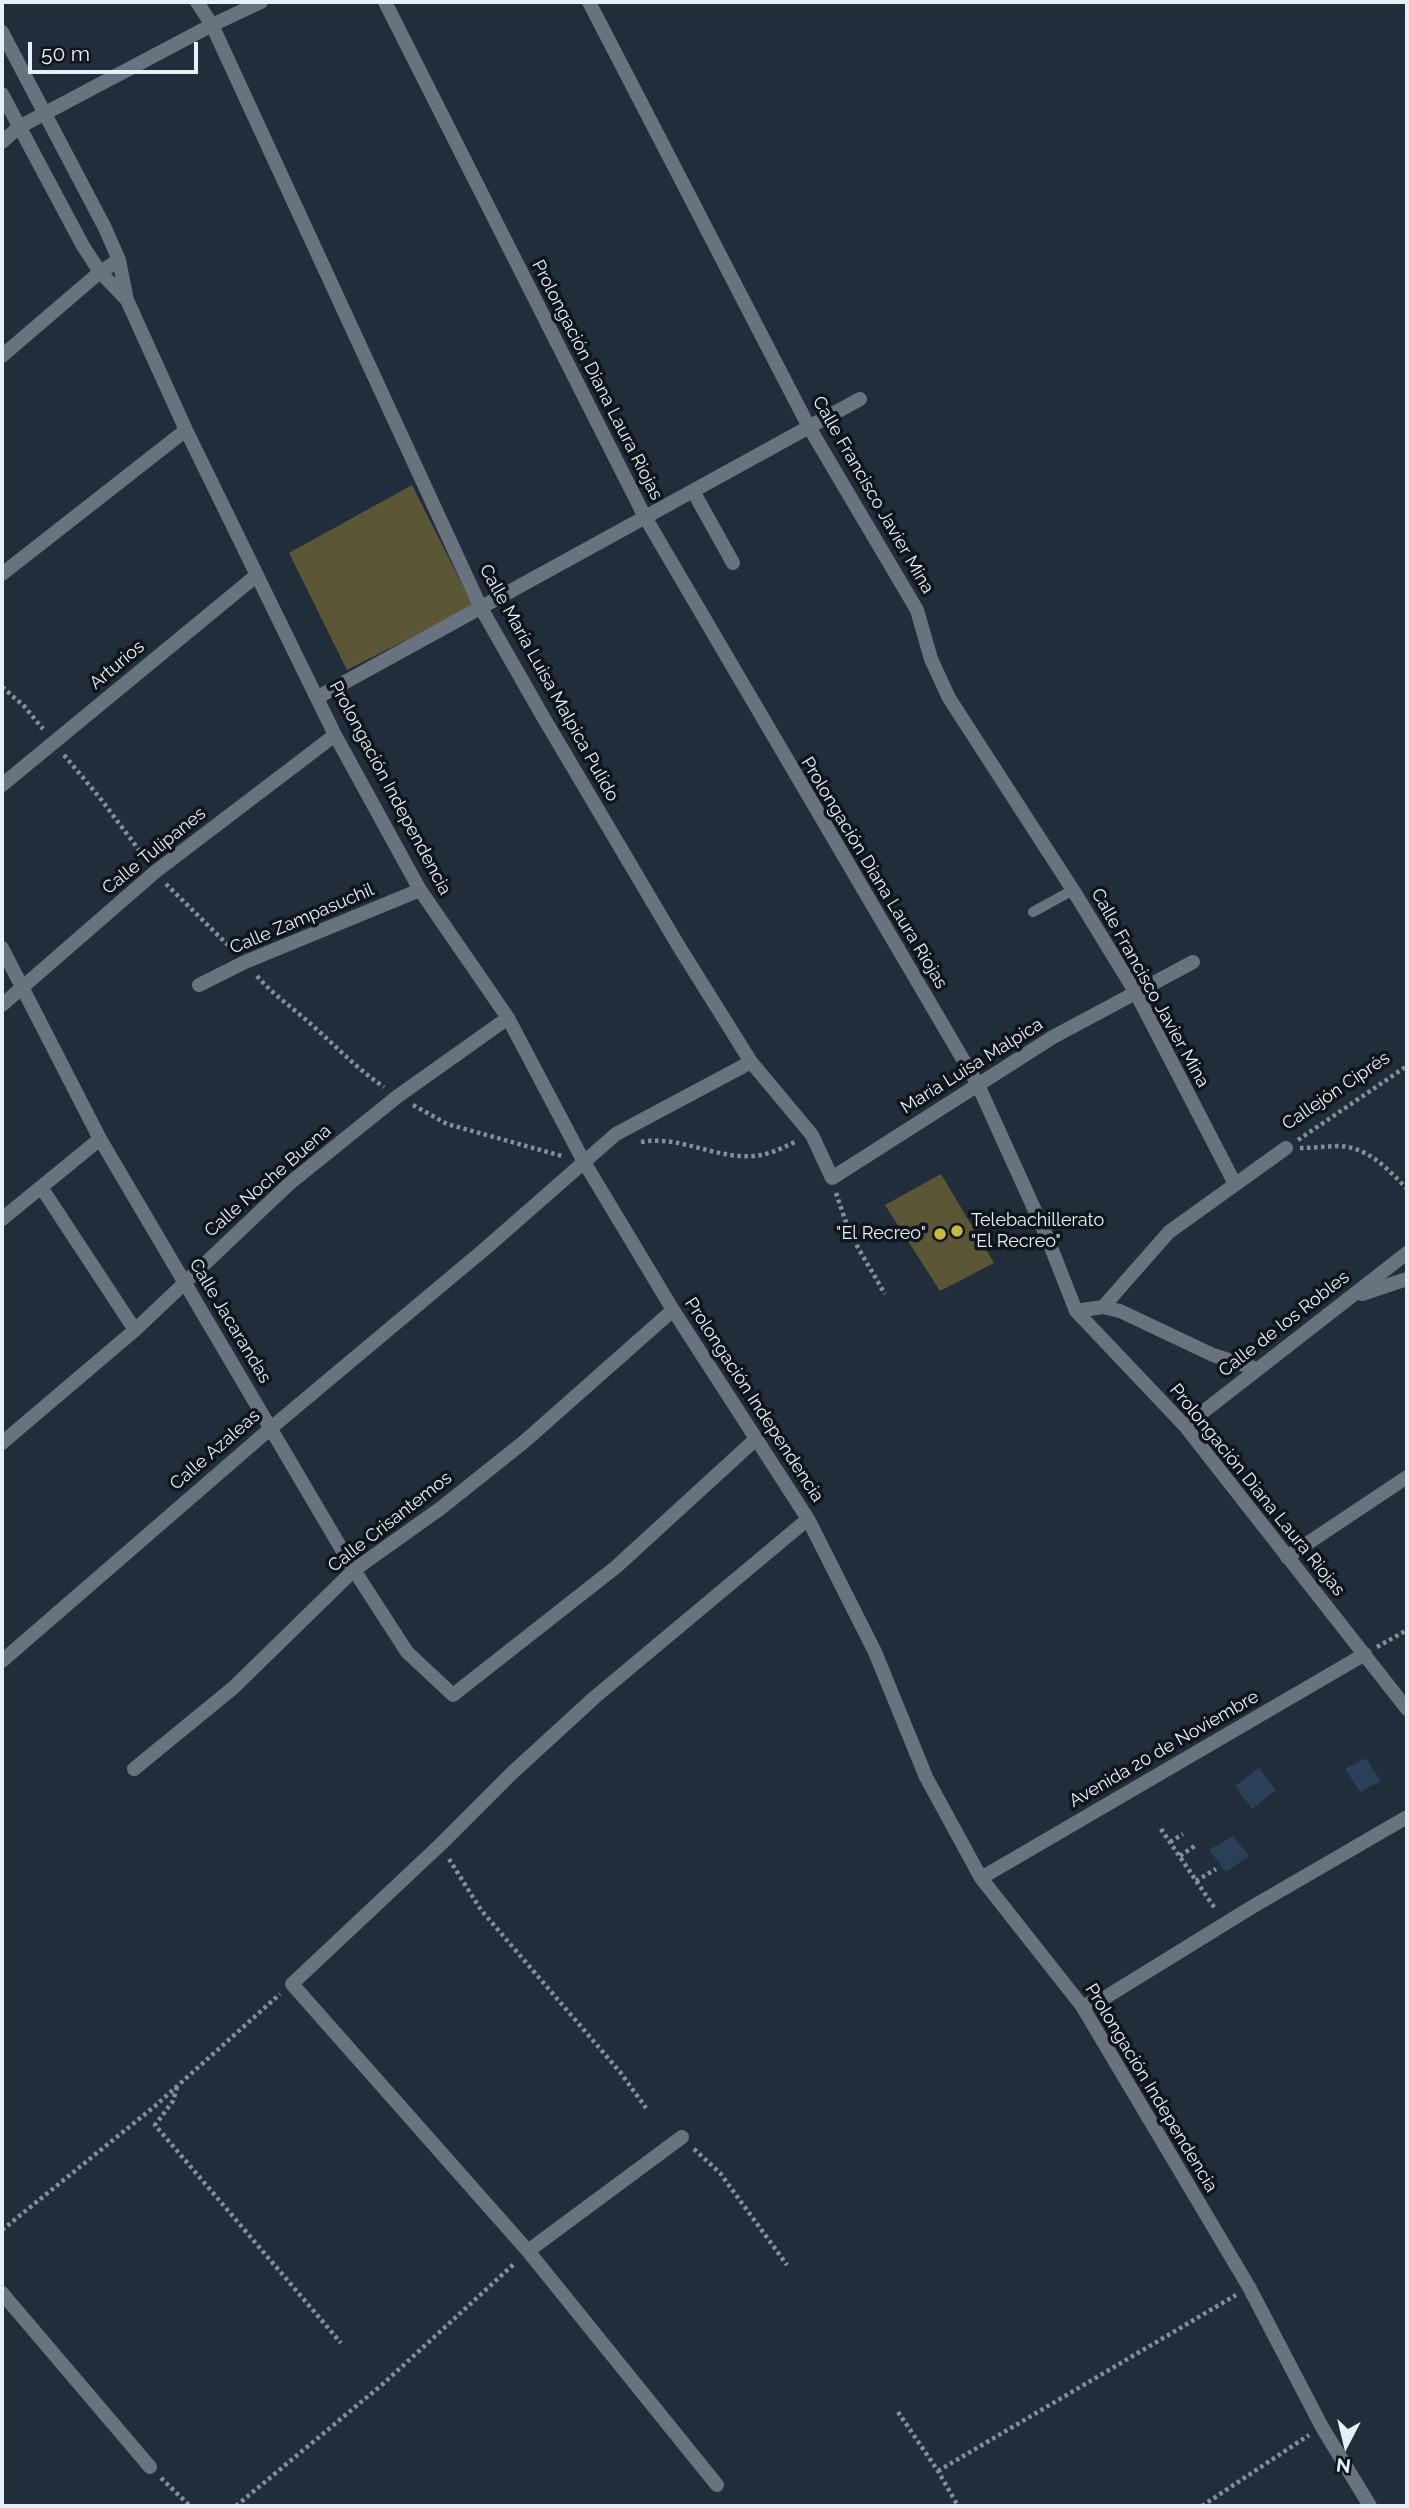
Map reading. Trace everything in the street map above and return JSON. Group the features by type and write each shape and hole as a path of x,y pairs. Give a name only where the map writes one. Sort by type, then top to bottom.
{"street":[{"name":"Calle María Luisa Malpica Pulido","path":"197,2 212,25 481,608 611,833 751,1062 812,1135 832,1178"},
{"path":"2,142 19,127 261,2"},
{"name":"Prolongación Diana Laura Riojas","path":"385,2 645,517 978,1085 1047,1237 1076,1311 1185,1426 1407,1709"},
{"name":"Calle Francisco Javier Mina","path":"589,2 809,427 896,569 917,610 931,659 950,698 1136,993 1235,1184"},
{"name":"Prolongación Independencia","path":"2,32 105,228 119,260 127,300 186,430 335,735 421,890 509,1018 584,1162 673,1310 808,1518 875,1652 926,1777 981,1878 1082,2006 1249,2287 1322,2427 1370,2506"},
{"name":"Prolongación Independencia","path":"2,94 83,246 100,272 127,300"},
{"path":"2,356 100,272 119,260"},
{"path":"318,696 860,399"},
{"path":"2,573 186,430"},
{"path":"693,491 733,563"},
{"name":"Arturios","path":"2,785 257,575"},
{"name":"Calle Tulipanes","path":"2,1004 155,872 335,735"},
{"name":"Calle Zampasuchil","path":"199,985 245,962 421,890"},
{"name":"Calle Jacarandas","path":"2,948 100,1139 354,1570 407,1651 453,1695 616,1567 757,1438"},
{"name":"María Luisa Malpica","path":"832,1178 1053,1037 1193,962"},
{"name":"Calle Noche Buena","path":"2,1443 135,1330 301,1175 398,1096 509,1018"},
{"name":"Calle Azaleas","path":"2,1661 616,1135 751,1062"},
{"path":"2,1219 100,1139"},
{"path":"1103,1307 1170,1232 1286,1148"},
{"path":"41,1187 135,1330"},
{"name":"Calle de los Robles","path":"1185,1426 1407,1253"},
{"path":"1350,1298 1407,1279"},
{"path":"1076,1311 1103,1307 1120,1311 1213,1355 1257,1369"},
{"name":"Calle Crisantemos","path":"134,1769 233,1688 354,1570 441,1508 525,1441 673,1310"},
{"path":"1287,1557 1407,1477"},
{"path":"718,2485 528,2251 292,1984 595,1697 808,1518"},
{"name":"Avenida 20 de Noviembre","path":"981,1878 1365,1654"},
{"path":"1082,2006 1106,1997 1252,1907 1407,1817"},
{"path":"528,2251 682,2137"},
{"path":"2,2293 150,2468"}],"lane":[{"path":"1033,912 1073,890"}],"path":[{"name":"Callejón Ciprés","path":"1286,1148 1407,1066"},
{"path":"636,1143 664,1139 734,1156 754,1156 770,1153 812,1135"},
{"path":"1286,1148 1340,1146 1358,1149 1376,1159 1407,1189"},
{"path":"832,1178 850,1234 885,1294"},
{"path":"1365,1654 1407,1630"},
{"path":"1161,1829 1217,1911"},
{"path":"1170,1842 1183,1833"},
{"path":"441,1844 481,1910 620,2072 646,2108"},
{"path":"1180,1856 1196,1845"},
{"path":"1196,1881 1216,1869"},
{"path":"2,2230 178,2087 292,1984"},
{"path":"178,2087 173,2101 155,2125 341,2343"},
{"path":"682,2137 720,2174 787,2265"},
{"path":"236,2506 384,2383 528,2251"},
{"path":"938,2471 1249,2287"},
{"path":"898,2412 958,2506"},
{"path":"1202,2506 1322,2427"},
{"path":"150,2468 190,2506"}],"shaded area":[{"path":"412,485 473,606 347,670 289,553"},
{"name":"\"El Recreo\"","path":"941,1174 994,1263 940,1291 885,1205"}],"building":[{"path":"1366,1758 1381,1781 1360,1792 1345,1769"},
{"path":"1259,1768 1276,1790 1252,1809 1235,1786"},
{"path":"1233,1836 1249,1856 1226,1872 1209,1850"}],"place":[{"name":"Telebachillerato \"El Recreo\"","path":"957,1231"},
{"name":"\"El Recreo\"","path":"940,1234"}]}
